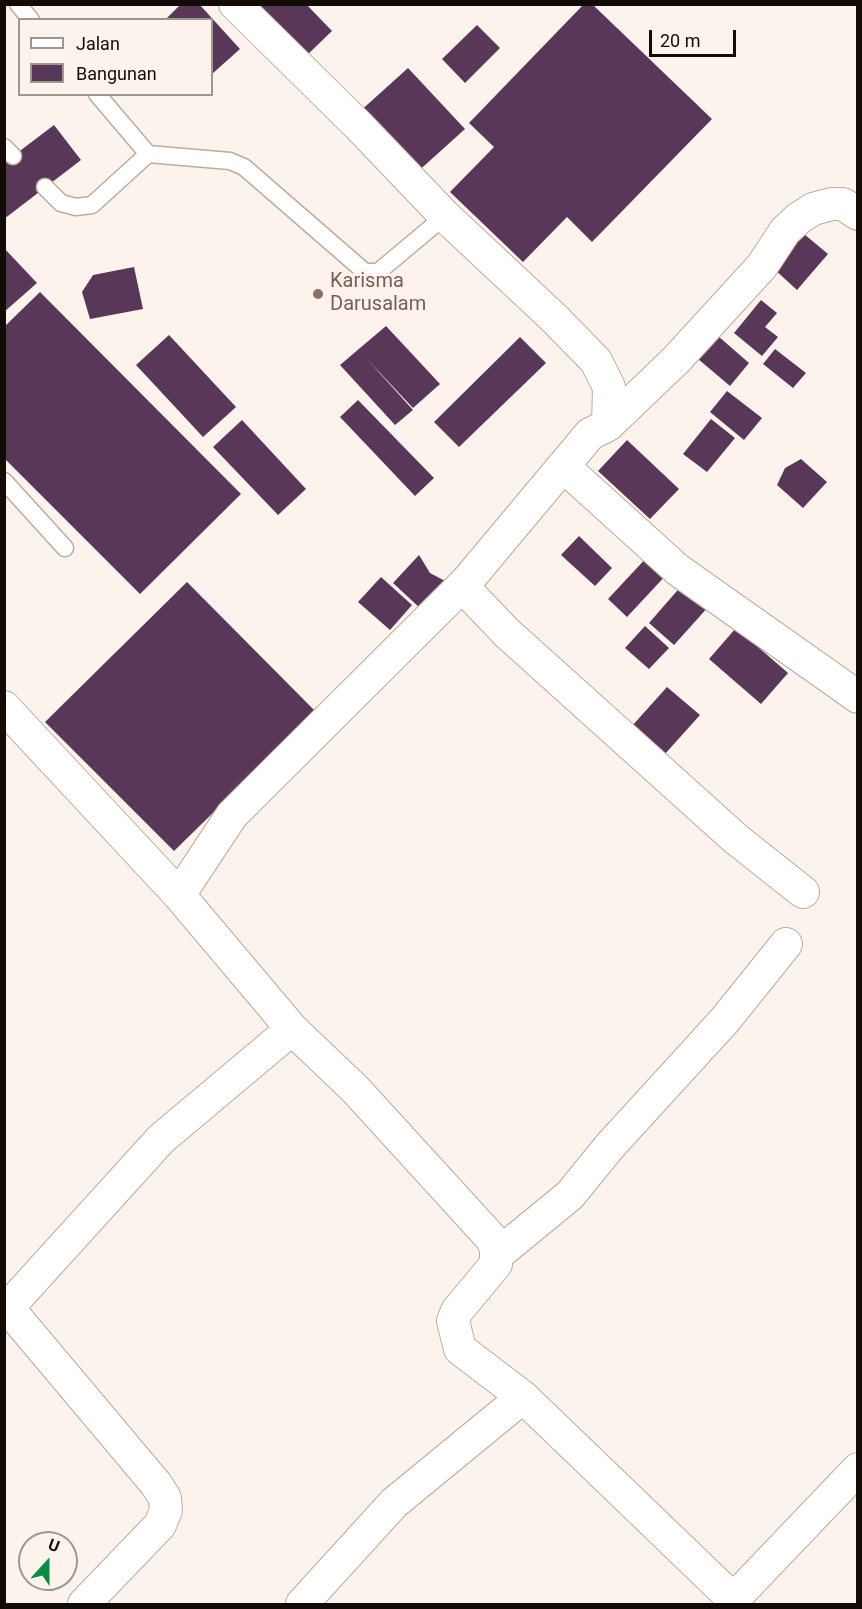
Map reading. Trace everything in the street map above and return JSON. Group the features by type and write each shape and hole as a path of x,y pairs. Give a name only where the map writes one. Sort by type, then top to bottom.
{"street":[{"path":"235,4 358,125 446,216 596,361 609,387 608,425"},
{"path":"179,895 232,815 462,586 590,434 608,425 676,360 762,266 785,231 813,209 832,204 843,204 858,214"},
{"path":"563,466 678,570 858,698"},
{"path":"462,586 507,633 736,839 803,892"},
{"path":"4,707 179,895 292,1029 355,1089 492,1239 496,1255 491,1271 457,1311 453,1327 460,1349 524,1397 731,1602 858,1470"},
{"path":"496,1255 570,1195 609,1147 725,1020 786,944"},
{"path":"84,1605 160,1525 166,1510 165,1498 156,1484 6,1310 161,1139 292,1029"},
{"path":"302,1605 394,1503 524,1397"}],"lane":[{"path":"18,4 29,18"},
{"path":"99,96 148,154 230,161 244,167 365,272 378,272 446,216"},
{"path":"45,188 61,203 76,207 92,205 148,154"},
{"path":"4,482 66,548"}],"building":[{"path":"181,4 199,4 212,18 167,18"},
{"path":"259,4 306,4 332,31 305,57 256,7"},
{"path":"584,4 592,4 712,119 592,242 567,217 523,262 450,192 494,147 469,123"},
{"path":"213,19 240,49 213,73"},
{"path":"477,25 500,48 465,83 442,59"},
{"path":"408,68 465,129 414,175 357,114"},
{"path":"54,125 81,160 4,219 4,163"},
{"path":"804,234 828,254 797,290 773,268"},
{"path":"4,248 37,283 4,312"},
{"path":"134,267 143,309 90,319 82,292 93,275"},
{"path":"40,292 241,494 140,594 4,458 4,327"},
{"path":"761,300 777,313 765,327 778,337 762,356 734,333"},
{"path":"386,326 440,384 413,408 366,358 413,410 395,425 340,365"},
{"path":"710,329 749,363 730,386 691,353"},
{"path":"169,335 236,407 203,437 136,365"},
{"path":"520,337 546,363 459,447 434,422"},
{"path":"775,349 806,373 793,388 763,364"},
{"path":"727,391 762,418 744,440 710,412"},
{"path":"358,400 434,478 415,496 340,417"},
{"path":"711,419 735,438 707,472 683,454"},
{"path":"242,420 306,489 278,515 213,447"},
{"path":"627,440 679,489 650,519 598,471"},
{"path":"801,459 827,482 803,508 777,485 785,468"},
{"path":"579,536 612,568 595,586 561,555"},
{"path":"419,555 430,573 447,582 422,610 393,583"},
{"path":"649,555 668,573 627,617 608,599"},
{"path":"381,577 412,605 390,630 358,602"},
{"path":"187,582 316,712 174,851 45,722"},
{"path":"683,584 709,606 674,645 649,623"},
{"path":"645,626 669,648 649,669 625,648"},
{"path":"736,628 788,673 761,704 709,659"},
{"path":"667,687 700,715 664,755 632,726"}],"place":[{"name":"Karisma Darusalam","path":"318,294"}]}
